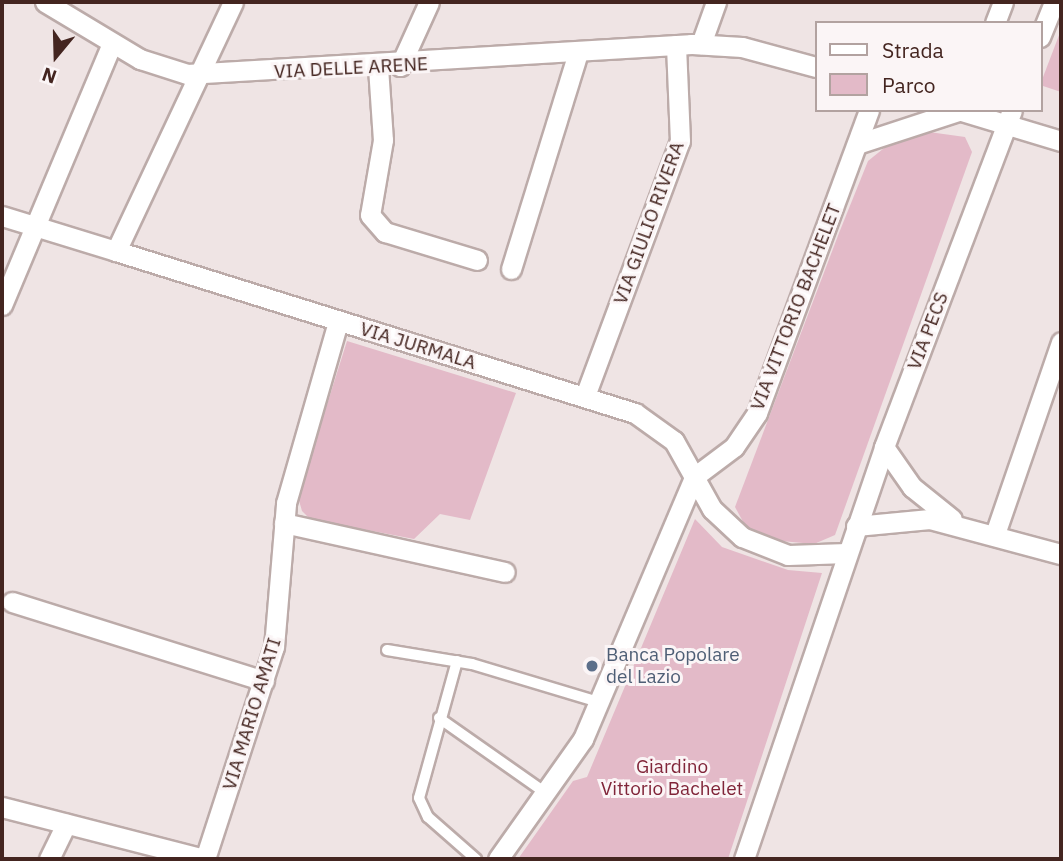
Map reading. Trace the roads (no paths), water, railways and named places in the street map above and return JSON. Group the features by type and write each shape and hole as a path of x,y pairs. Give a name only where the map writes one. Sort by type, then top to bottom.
{"street":[{"name":"VIA DELLE ARENE","path":"45,2 158,68 195,75 378,68 702,44 814,67"},
{"path":"2,216 116,251 195,75 233,2"},
{"path":"400,66 429,2"},
{"path":"702,44 716,2"},
{"path":"996,21 1003,2"},
{"path":"1042,32 1054,2"},
{"path":"2,305 113,43"},
{"name":"VIA GIULIO RIVERA","path":"585,396 680,141 676,45"},
{"path":"511,269 578,52"},
{"path":"378,68 383,140 370,215 385,232 477,260"},
{"name":"VIA VITTORIO BACHELET","path":"694,477 734,447 757,413 868,112"},
{"path":"857,144 954,112"},
{"path":"972,112 1009,118 1061,141"},
{"name":"VIA PECS","path":"744,859 884,447 1009,118"},
{"name":"VIA JURMALA","path":"116,251 338,322 585,396 658,427 694,477"},
{"name":"VIA MARIO AMATI","path":"205,859 278,633 284,523 338,322"},
{"path":"995,534 1061,341"},
{"path":"884,447 912,487 959,524"},
{"path":"694,477 718,517 751,542 799,556 847,553"},
{"path":"498,859 547,794 599,702 694,477"},
{"path":"856,526 902,517 959,524 1061,554"},
{"path":"284,523 505,572"},
{"path":"12,602 264,681"},
{"path":"2,807 205,859"},
{"path":"49,859 66,824"}],"lane":[{"path":"387,650 457,661 599,702"},
{"path":"457,661 419,797 428,817 476,859"},
{"path":"439,718 547,794"}],"place":[{"name":"Banca Popolare del Lazio","path":"592,666"}],"park label":[{"name":"Giardino Vittorio Bachelet","path":"672,778"}]}
